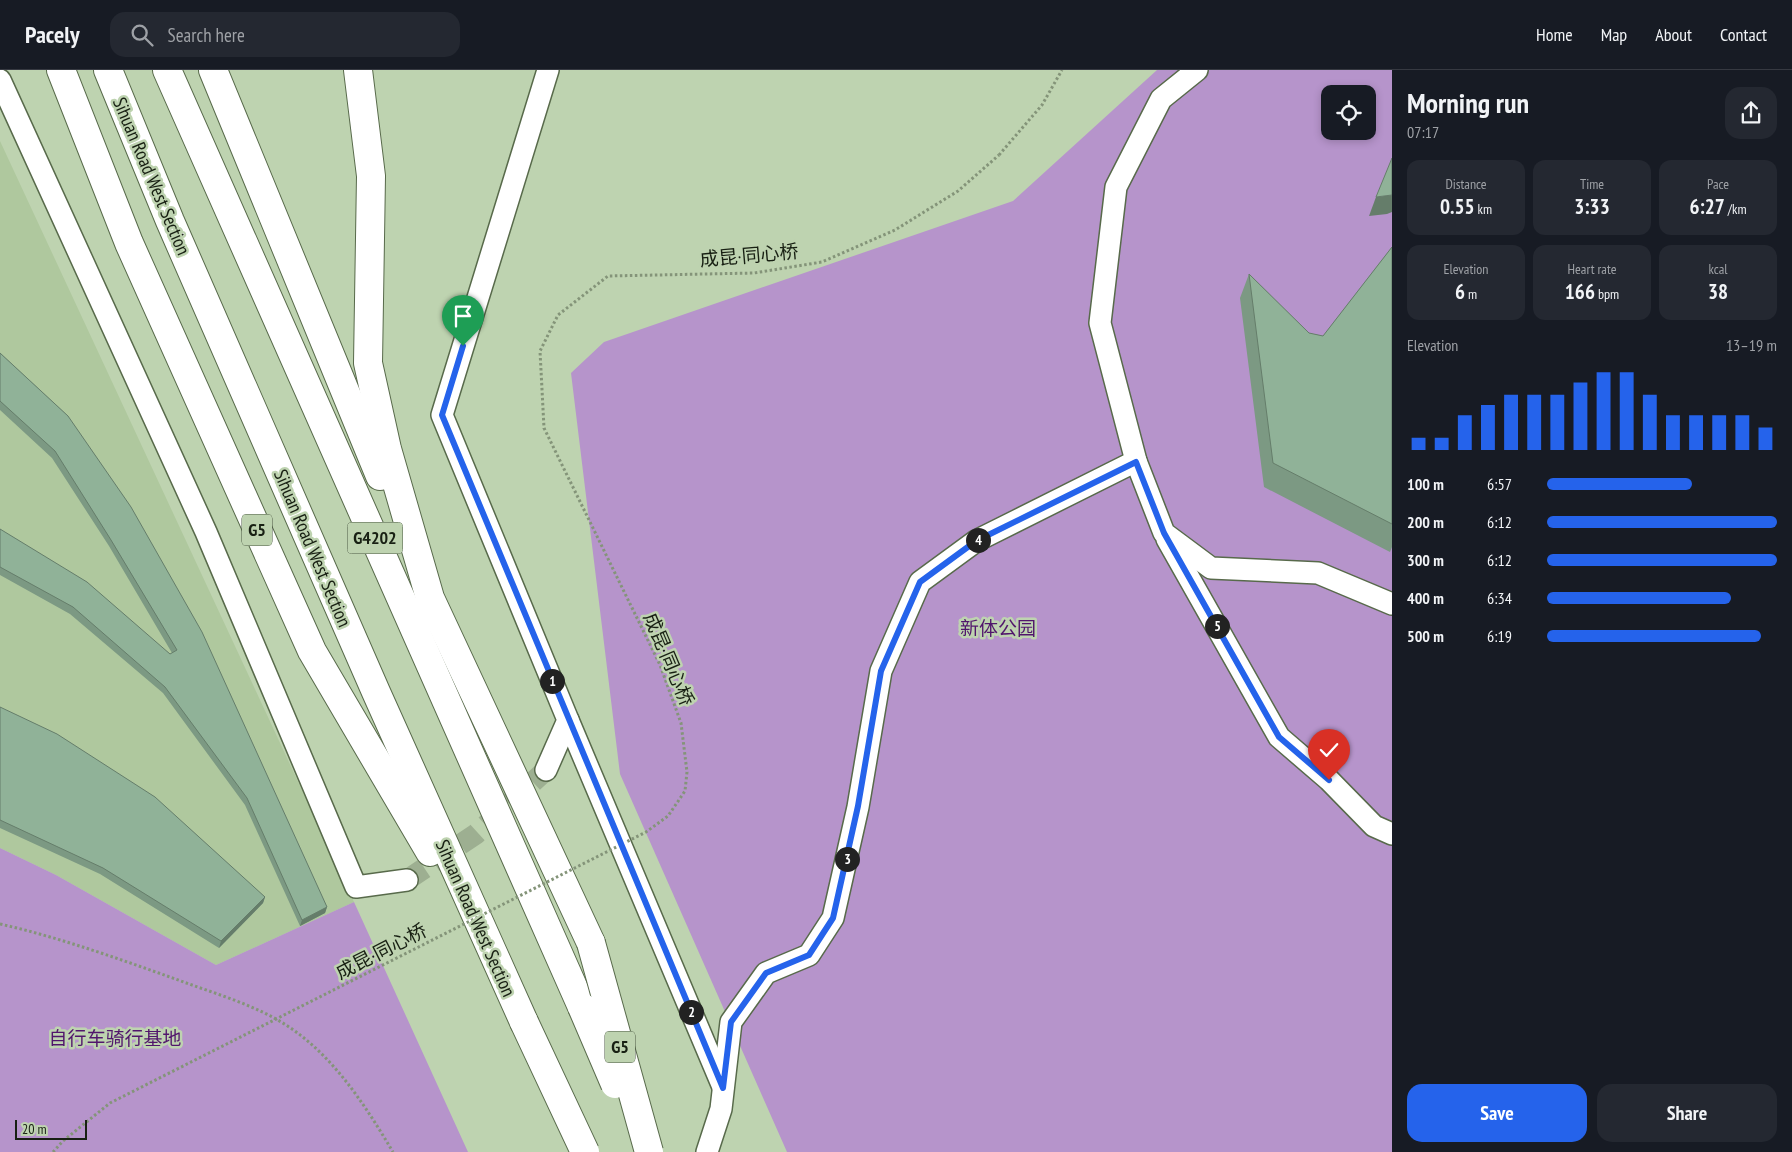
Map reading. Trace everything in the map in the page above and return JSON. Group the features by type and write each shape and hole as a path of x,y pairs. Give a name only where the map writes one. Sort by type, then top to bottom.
{"highway":[{"name":"G5","path":"61,70 129,243 312,651 498,968"},
{"name":"Sihuan Road West Section","path":"108,70 170,221 498,968 585,1152"},
{"name":"G4202","path":"167,70 582,1007 644,1152"},
{"path":"212,70 430,598"},
{"name":"G5","path":"358,70 371,176 368,363 387,449 430,598 591,943 649,1152"}],"street":[{"path":"548,70 442,415 723,1088"},
{"path":"1197,70 1161,99 1116,187 1100,323 1136,462 1164,533 1279,737 1329,780 1374,826 1392,834"},
{"path":"0,80 206,532 356,887 407,880"},
{"path":"707,1152 721,1110 731,1022 766,973 809,955 833,918 858,806 881,671 920,582 976,541 1136,462"},
{"path":"1164,533 1211,568 1318,573 1392,604"},
{"path":"546,770 568,720"}],"path":[{"name":"成昆·同心桥","path":"53,1152 63,1141 110,1103 646,832 668,816 684,791 687,772 681,723 660,665 544,428 540,351 558,315 608,276 754,273 822,262 896,230 958,191 999,155 1042,105 1062,70"},
{"path":"0,924 36,933 138,966 252,1007 287,1025 319,1052 345,1079 393,1152"}],"shaded area":[{"path":"0,141 354,902 216,965 56,875 0,848"}],"green space":[{"name":"新体公园","path":"1157,70 1392,70 1392,1152 787,1152 620,774 571,373 604,342 1013,201"},
{"name":"自行车骑行基地","path":"0,848 56,875 216,965 354,902 468,1152 0,1152"}],"building":[{"path":"1392,158 1392,195 1376,197"},
{"path":"1392,247 1392,524 1273,463 1249,274 1309,333 1323,336"},
{"path":"0,353 68,416 131,507 202,632 327,907 302,920 247,798 165,687 73,607 0,567 0,529 87,582 170,654 177,650 55,451 0,401"},
{"path":"0,707 57,734 155,797 265,897 221,941 103,868 0,820"}],"tunnel":[{"path":"407,880 476,834 546,770"}],"route":[{"path":"463,346 442,415 723,1088 731,1022 766,973 809,955 833,918 858,806 881,671 920,582 976,541 1136,462 1164,533 1279,737 1329,780"}]}
